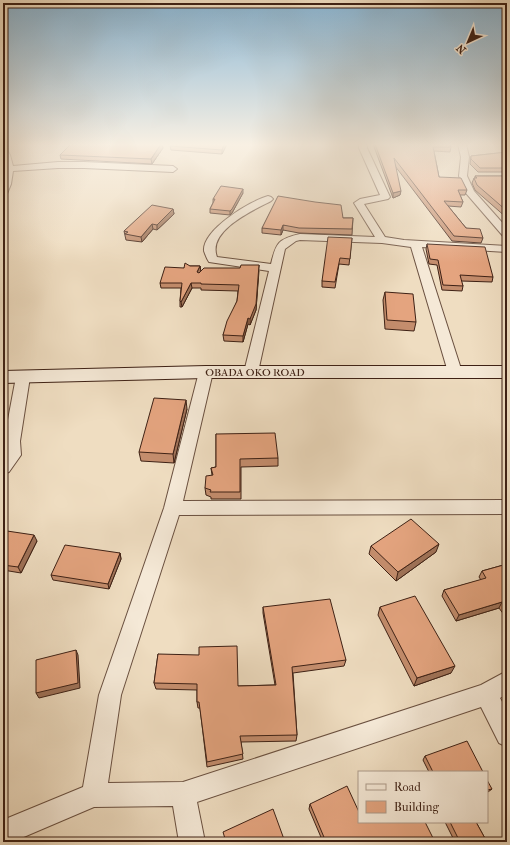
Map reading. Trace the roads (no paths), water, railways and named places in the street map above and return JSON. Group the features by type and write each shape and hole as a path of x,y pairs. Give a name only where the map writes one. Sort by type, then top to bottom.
{"main road":[{"name":"OBADA OKO ROAD","path":"3,377 206,372 507,372"}],"street":[{"path":"3,194 8,183"},
{"path":"380,183 386,197 363,200 360,203 382,240"},
{"path":"468,183 470,192 507,234"},
{"path":"268,199 232,218 216,234 210,248 210,256 213,260 275,268"},
{"path":"251,372 280,248 292,239 300,236 507,249"},
{"path":"416,243 455,372"},
{"path":"94,795 110,694 173,508 206,372"},
{"path":"3,468 13,455 12,441 23,377"},
{"path":"173,508 507,508"},
{"path":"3,833 94,795 183,794 486,694 507,682"},
{"path":"486,694 507,735"},
{"path":"183,794 192,842"}]}
